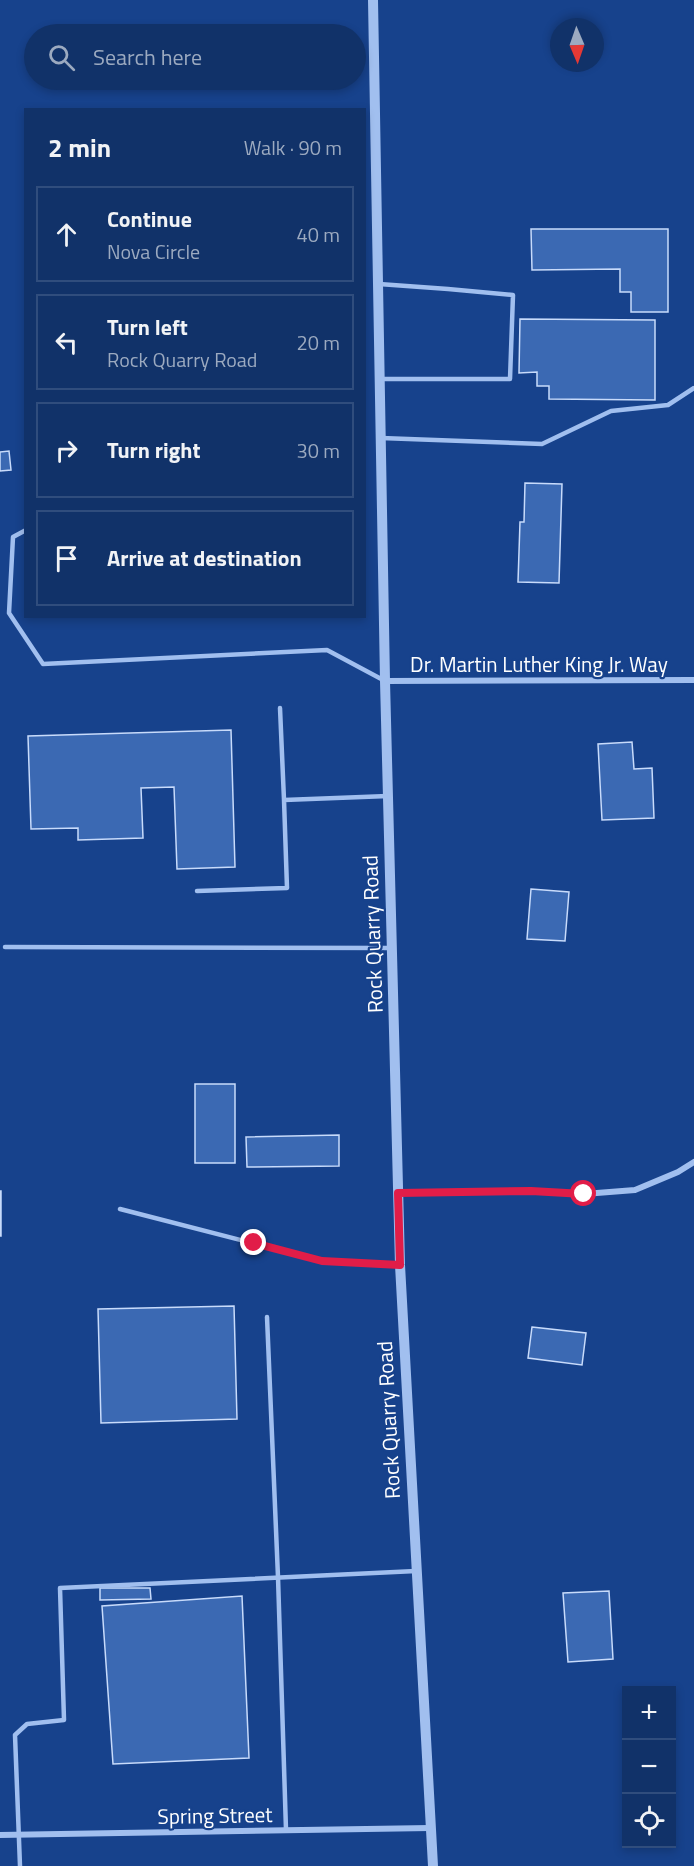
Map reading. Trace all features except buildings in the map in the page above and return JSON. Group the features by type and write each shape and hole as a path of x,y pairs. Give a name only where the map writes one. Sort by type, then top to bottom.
{"street":[{"name":"Rock Quarry Road","path":"373,0 385,681 400,1265 433,1866"},
{"name":"Dr. Martin Luther King Jr. Way","path":"385,681 694,680"},
{"path":"398,1193 531,1191 584,1194 635,1190 678,1172 694,1162"},
{"name":"Spring Street","path":"0,1835 430,1828"}],"lane":[{"path":"378,284 513,295 510,379 380,379"},
{"path":"381,438 543,444 611,411 668,405 694,388"},
{"path":"24,531 13,537 9,613 43,664 327,650 385,681"},
{"path":"197,891 287,888 280,708"},
{"path":"284,800 388,796"},
{"path":"5,947 392,948"},
{"path":"120,1209 322,1261 400,1265"},
{"path":"267,1317 286,1830"},
{"path":"20,1866 15,1735 27,1724 64,1720 60,1588 416,1571"}],"route":[{"path":"254,1243 322,1261 400,1265 398,1193 531,1191 584,1194"}]}
